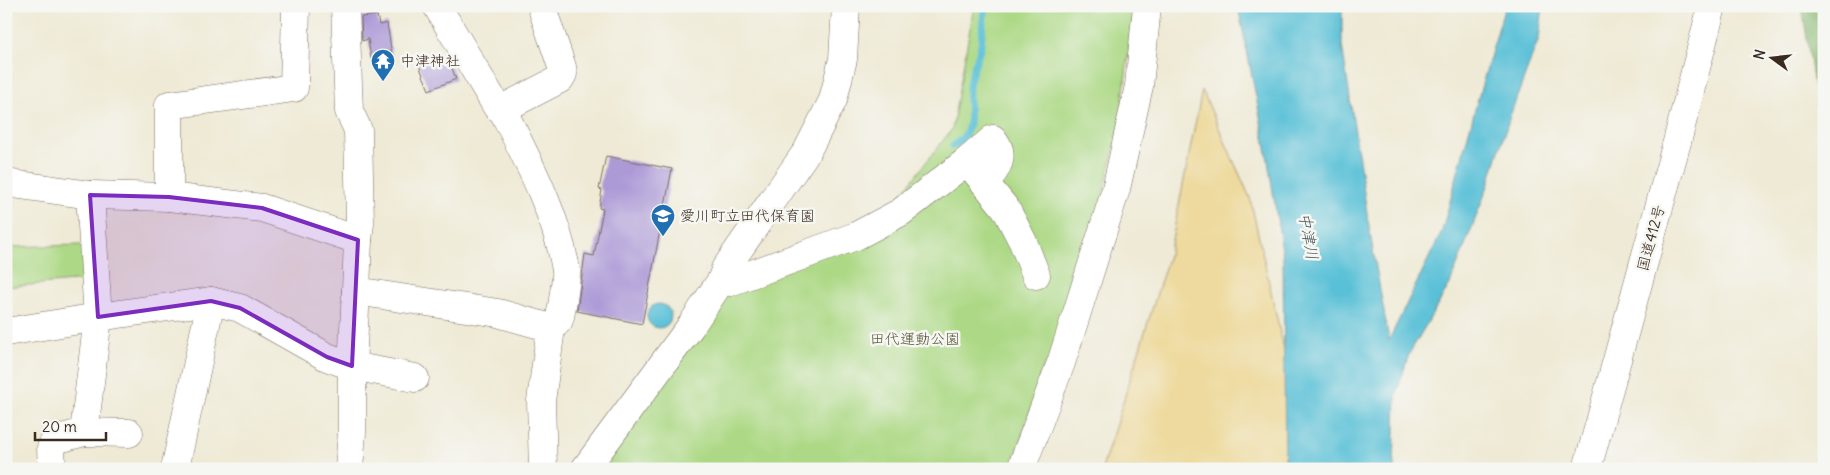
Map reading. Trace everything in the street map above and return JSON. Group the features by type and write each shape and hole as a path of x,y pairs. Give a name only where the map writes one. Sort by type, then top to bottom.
{"main road":[{"path":"169,197 170,105 294,88 296,6"},
{"path":"345,6 349,111 358,130 360,223 352,366 352,432 349,469"},
{"path":"437,6 497,107 502,109 526,156 548,208 566,272 559,319 551,328 541,401 542,469"},
{"path":"502,109 560,80 563,74 543,11 546,6"},
{"path":"586,469 691,326 722,279 725,269 808,151 834,100 843,59 846,6"},
{"path":"1021,469 1061,363 1116,189 1139,86 1147,6"},
{"name":"国道412号","path":"1587,469 1677,142 1712,6"},
{"path":"722,279 730,282 856,236 901,212 967,161 1006,209 1023,242 1036,276"},
{"path":"6,182 90,195 169,197 262,208 358,240"},
{"path":"84,432 98,316 90,195"},
{"path":"356,291 498,313 551,328"},
{"path":"175,469 211,301"},
{"path":"6,332 98,316 211,301 240,308 327,357 352,366 415,378"},
{"path":"52,469 51,448 55,440 84,432 129,433"}],"highlighted area":[{"path":"90,195 169,197 262,208 358,240 352,366 327,357 240,308 211,301 98,317"}],"green space":[{"name":"田代運動公園","path":"974,6 1134,6 1120,124 1101,203 1049,365 1044,364 1012,469 598,469 728,290 889,210 952,129"},
{"path":"1802,6 1824,6 1824,145 1823,145"},
{"path":"82,245 85,280 6,287 6,247"}],"sand":[{"path":"1202,90 1250,198 1284,350 1300,469 1102,469 1169,255"}],"water":[{"name":"中津川","path":"1238,6 1342,6 1342,45 1370,233 1389,340 1442,231 1505,6 1543,6 1539,38 1511,113 1488,186 1450,284 1409,354 1396,395 1394,469 1285,469 1283,256 1265,142"},
{"path":"659,304 668,307 671,316 668,325 659,328 650,325 647,316 650,307"}],"building":[{"path":"377,15 379,25 387,23 392,55 371,59 368,39 362,41 361,17"},
{"path":"441,54 443,59 448,57 456,79 429,90 418,63"},
{"path":"606,156 672,169 642,324 577,311 585,254 594,256 603,209 599,208 602,190 599,189"}],"waterway":[{"path":"953,146 966,134 969,126 969,86 980,49 983,20 987,6"}],"place":[{"name":"中津神社","path":"383,82"},
{"name":"愛川町立田代保育園","path":"663,237"}]}
